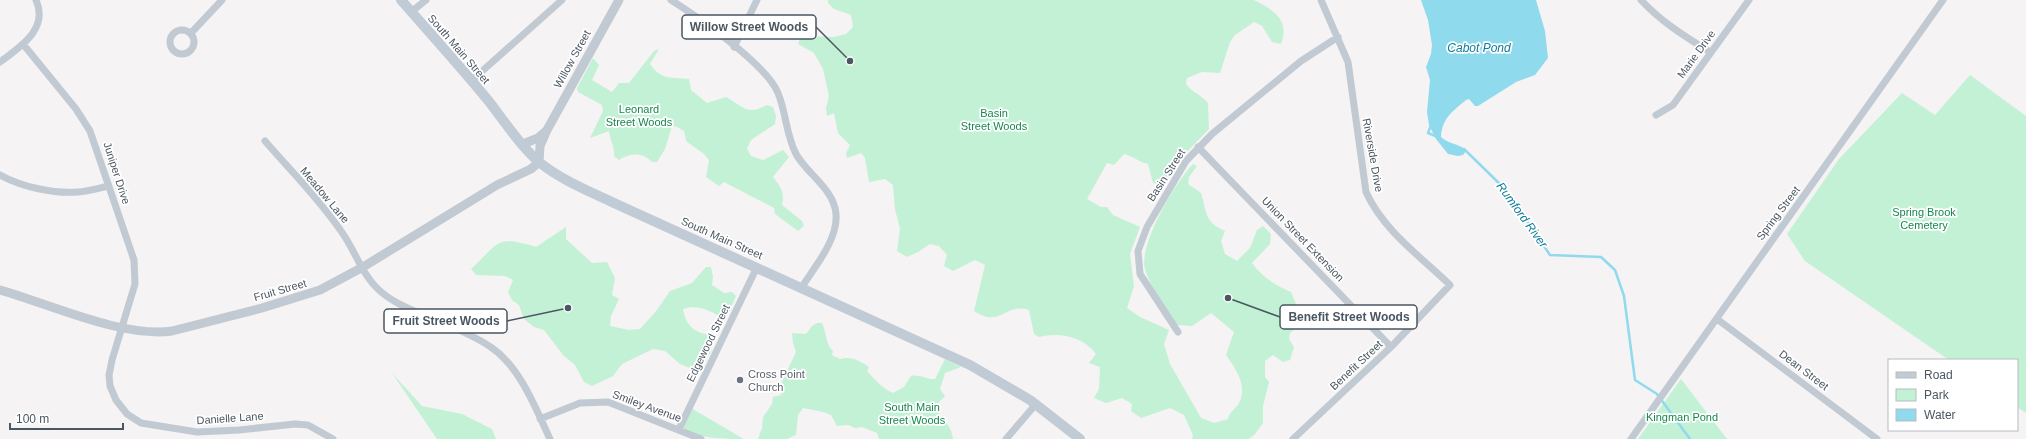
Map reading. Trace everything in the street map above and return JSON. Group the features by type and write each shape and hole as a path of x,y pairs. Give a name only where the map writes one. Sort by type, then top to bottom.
{"main road":[{"name":"South Main Street","path":"401,0 539,162 581,188 802,287 964,362 997,379 1036,404 1080,439"}],"street":[{"path":"0,62 24,44 32,35 39,22 39,7 36,0"},
{"path":"191,33 222,0"},
{"path":"411,12 426,0"},
{"path":"471,81 562,0"},
{"name":"Willow Street","path":"539,162 540,146 547,130 619,0"},
{"path":"671,0 703,21 760,68 772,82 778,93 789,137 796,154 833,203 836,218 832,235 827,248 802,287"},
{"path":"734,47 757,0"},
{"name":"Riverside Drive","path":"1321,0 1348,62 1366,192 1375,210 1393,231 1450,285 1449,287"},
{"path":"1641,0 1650,10 1676,31 1710,52"},
{"name":"Marie Drive","path":"1656,115 1673,105 1749,0"},
{"name":"Spring Street","path":"1632,439 1758,259 1859,121 1944,0"},
{"name":"Basin Street","path":"1178,332 1140,274 1138,251 1147,227 1175,177 1198,147 1253,99 1301,61 1338,37"},
{"name":"Juniper Drive","path":"24,44 76,109 90,131 130,246 136,271 135,284 122,327"},
{"path":"523,144 538,138 547,130"},
{"name":"Meadow Lane","path":"265,141 324,208 343,233 370,281 388,297 477,339 492,348 513,368 550,439"},
{"name":"Union Street Extension","path":"1198,147 1391,347"},
{"name":"Fruit Street","path":"0,290 90,319 122,327 144,332 172,331 305,296 320,290 363,267 497,185 531,169 539,162"},
{"path":"0,175 27,186 51,190 77,192 109,186"},
{"name":"Edgewood Street","path":"679,429 757,267"},
{"name":"Benefit Street","path":"1292,439 1391,347 1449,287"},
{"name":"Dean Street","path":"1717,319 1877,439"},
{"name":"Danielle Lane","path":"122,327 112,360 109,375 110,386 116,400 127,414 141,423 197,432 239,430 295,424 308,425 333,439"},
{"name":"Smiley Avenue","path":"540,418 580,402 608,402 701,439"},
{"path":"1006,439 1036,404"},
{"path":"1299,433 1304,439"}],"green space":[{"name":"Basin Street Woods","path":"828,0 1254,0 1274,12 1282,22 1283,36 1281,44 1272,42 1262,26 1254,22 1235,35 1230,42 1220,73 1202,72 1187,78 1186,84 1208,103 1209,129 1180,159 1163,186 1153,183 1148,164 1124,154 1114,165 1107,163 1087,199 1101,207 1107,207 1113,215 1140,227 1130,254 1134,286 1127,308 1140,317 1169,330 1164,344 1170,364 1201,418 1214,423 1228,419 1230,414 1239,404 1242,395 1239,376 1226,355 1234,332 1211,313 1192,326 1177,325 1147,276 1144,258 1147,245 1168,198 1193,164 1197,166 1189,177 1188,184 1201,193 1207,216 1213,224 1225,231 1221,241 1225,254 1237,261 1250,248 1257,230 1263,226 1271,234 1270,244 1252,263 1269,280 1291,292 1306,328 1296,328 1290,333 1289,339 1294,347 1290,360 1283,362 1273,355 1265,361 1265,377 1269,382 1263,406 1263,423 1255,434 1249,439 1192,439 1193,435 1184,415 1170,408 1141,418 1131,411 1132,404 1122,398 1106,403 1094,398 1099,389 1100,367 1089,363 1096,354 1091,348 1077,339 1062,335 1039,337 1034,334 1029,310 1021,308 1014,309 991,317 983,316 974,311 985,265 975,260 953,271 944,266 947,255 939,246 930,244 907,257 897,251 900,229 895,209 893,185 885,179 869,182 865,158 861,153 847,158 846,153 850,145 838,133 834,113 827,116 826,108 829,96 823,69 814,53 798,44 801,36 834,37 846,34 853,27 851,15 834,9 828,3"},
{"name":"Leonard Street Woods","path":"659,49 650,64 654,69 663,76 689,79 691,90 707,103 726,97 750,110 755,110 767,105 773,107 776,116 775,124 751,140 747,149 751,156 763,160 783,150 789,157 773,177 782,190 782,205 802,221 804,226 798,231 775,214 774,208 724,182 719,186 706,177 709,160 704,154 686,141 684,131 677,127 672,126 665,149 657,162 652,162 640,155 627,156 619,160 614,156 614,149 609,131 590,138 603,111 602,105 578,92 577,88 593,58 599,65 592,80 612,92 619,83 629,83 654,51"},
{"name":"Spring Brook Cemetery","path":"1970,75 2026,116 2026,413 2018,408 2018,359 1948,359 1805,261 1787,234 1839,159 1902,93 1935,115"},
{"path":"566,227 566,239 592,263 607,262 615,278 612,295 619,299 611,316 610,326 629,330 640,329 657,310 670,291 692,283 706,267 711,267 713,277 712,285 724,293 732,292 736,296 728,314 723,319 704,309 693,307 683,309 689,325 697,331 713,335 711,352 697,371 680,364 665,351 653,349 622,364 613,376 592,386 584,382 575,365 563,355 544,330 534,327 524,319 519,305 512,300 508,292 513,280 505,276 476,275 471,269 498,244 512,241 536,247"},
{"name":"South Main Street Woods","path":"817,323 822,323 824,327 827,342 833,351 832,355 840,359 848,358 855,360 869,367 867,371 873,378 893,393 904,387 911,376 935,379 945,359 961,367 945,373 940,389 945,396 939,402 937,410 949,426 953,439 879,439 877,433 862,427 855,428 848,425 837,426 831,415 803,408 798,415 796,435 787,439 758,439 762,428 763,417 772,404 773,397 781,395 780,386 796,352 792,333 806,334 812,326"},
{"path":"392,373 422,406 462,414 492,429 496,439 437,439"},
{"name":"Kingman Pond","path":"1681,379 1727,439 1638,439"},
{"path":"691,408 743,439 710,438 688,431 683,427"}],"water":[{"name":"Cabot Pond","path":"1421,0 1536,0 1545,31 1548,58 1535,75 1516,82 1478,106 1475,106 1469,99 1466,100 1446,120 1441,137 1446,141 1467,150 1463,155 1458,156 1448,154 1436,139 1429,125 1427,112 1430,80 1426,67 1431,54 1432,45 1428,20"}],"waterway":[{"name":"Rumford River","path":"1431,125 1428,133 1438,137"},
{"name":"Rumford River","path":"1464,149 1506,190 1550,255 1601,257 1615,270 1624,296 1635,380 1657,394 1690,439"}],"place":[{"name":"Willow Street Woods","path":"850,61"},
{"name":"Benefit Street Woods","path":"1228,298"},
{"name":"Fruit Street Woods","path":"568,308"},
{"name":"Cross Point Church","path":"740,380"}]}
